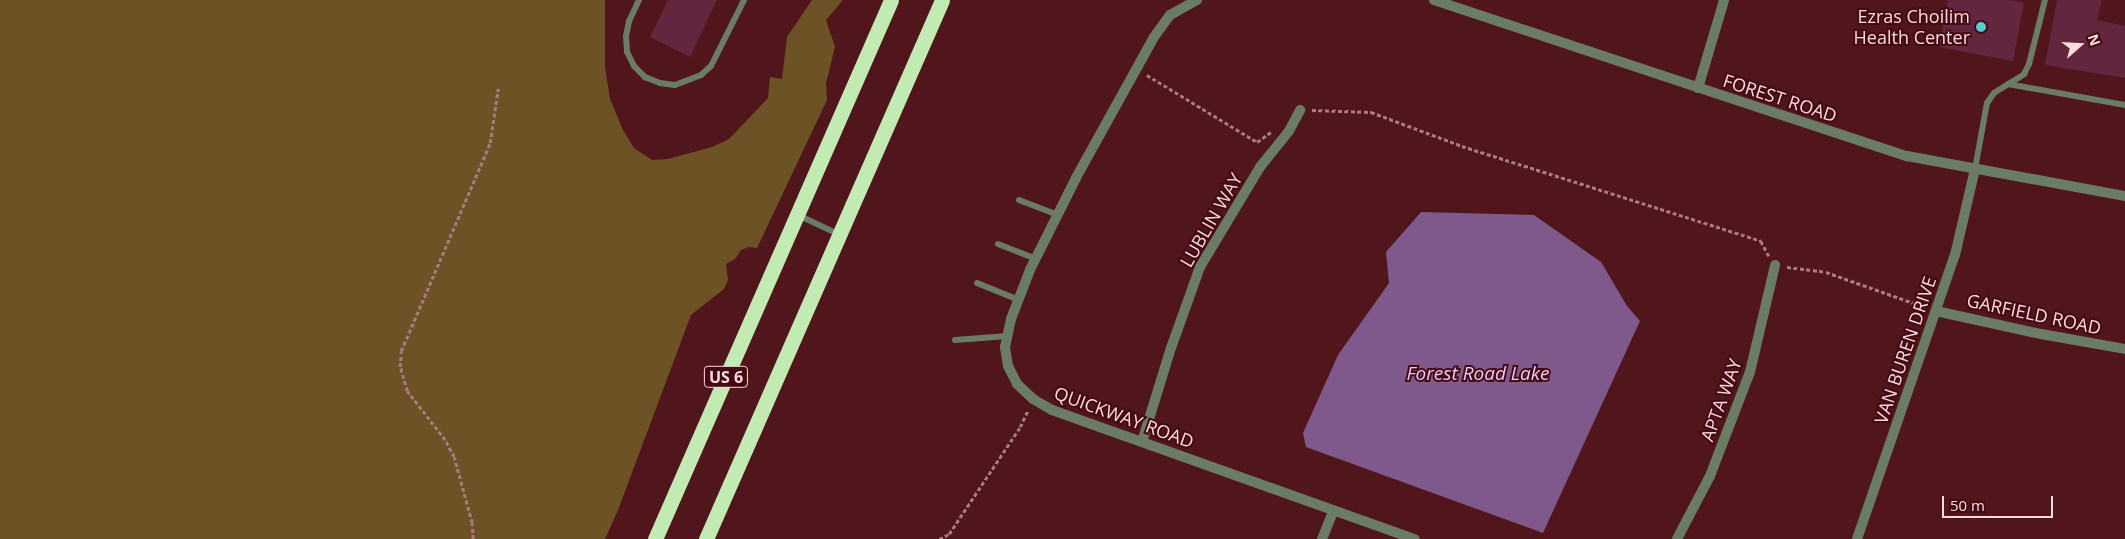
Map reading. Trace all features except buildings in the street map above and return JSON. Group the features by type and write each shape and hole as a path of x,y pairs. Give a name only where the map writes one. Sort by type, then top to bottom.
{"highway":[{"name":"US 6","path":"655,539 891,0"},
{"name":"US 6","path":"706,539 942,0"}],"street":[{"name":"QUICKWAY ROAD","path":"1197,0 1170,15 1154,37 1058,215 1036,259 1019,300 1006,347 1008,366 1017,384 1033,399 1052,410 1415,539"},
{"name":"FOREST ROAD","path":"1434,0 1907,156 2125,196"},
{"path":"1698,88 1724,0"},
{"name":"LUBLIN WAY","path":"1142,442 1171,348 1200,267 1260,167 1290,131 1300,110"},
{"name":"VAN BUREN DRIVE","path":"1857,539 1955,255 1975,169"},
{"name":"APTA WAY","path":"1676,539 1710,476 1750,372 1775,265"},
{"name":"GARFIELD ROAD","path":"1936,311 2041,334 2125,349"},
{"path":"1322,539 1334,510"}],"lane":[{"path":"639,0 629,21 626,36 627,52 634,66 645,77 660,83 675,85 701,75 711,66 744,0"},
{"path":"1975,169 1988,103 1994,93 2024,74 2029,64 2045,0"},
{"path":"2008,84 2125,105"},
{"path":"1019,200 1058,215"},
{"path":"797,215 840,235"},
{"path":"998,244 1036,259"},
{"path":"977,283 1019,300"},
{"path":"955,340 1008,336"}],"path":[{"path":"1137,68 1257,142 1271,132"},
{"path":"473,539 472,523 454,457 445,440 408,392 400,367 401,350 490,143 498,89"},
{"path":"1300,110 1371,112 1462,146 1760,242 1775,265 1826,272 1936,311"},
{"path":"939,539 949,534 955,526 1020,427 1033,399"}],"shaded area":[{"path":"0,0 605,0 605,67 610,99 623,130 634,148 652,160 668,159 712,147 729,139 768,98 770,77 782,79 787,37 812,0 843,0 826,20 835,47 826,83 827,100 757,248 749,247 741,250 735,259 726,264 728,280 724,289 691,315 618,510 605,539 0,539"}],"water":[{"name":"Forest Road Lake","path":"1421,212 1534,215 1601,262 1627,306 1640,321 1543,533 1306,447 1303,433 1338,355 1389,283 1386,252"}],"place":[{"name":"Ezras Choilim Health Center","path":"1981,27"}]}
